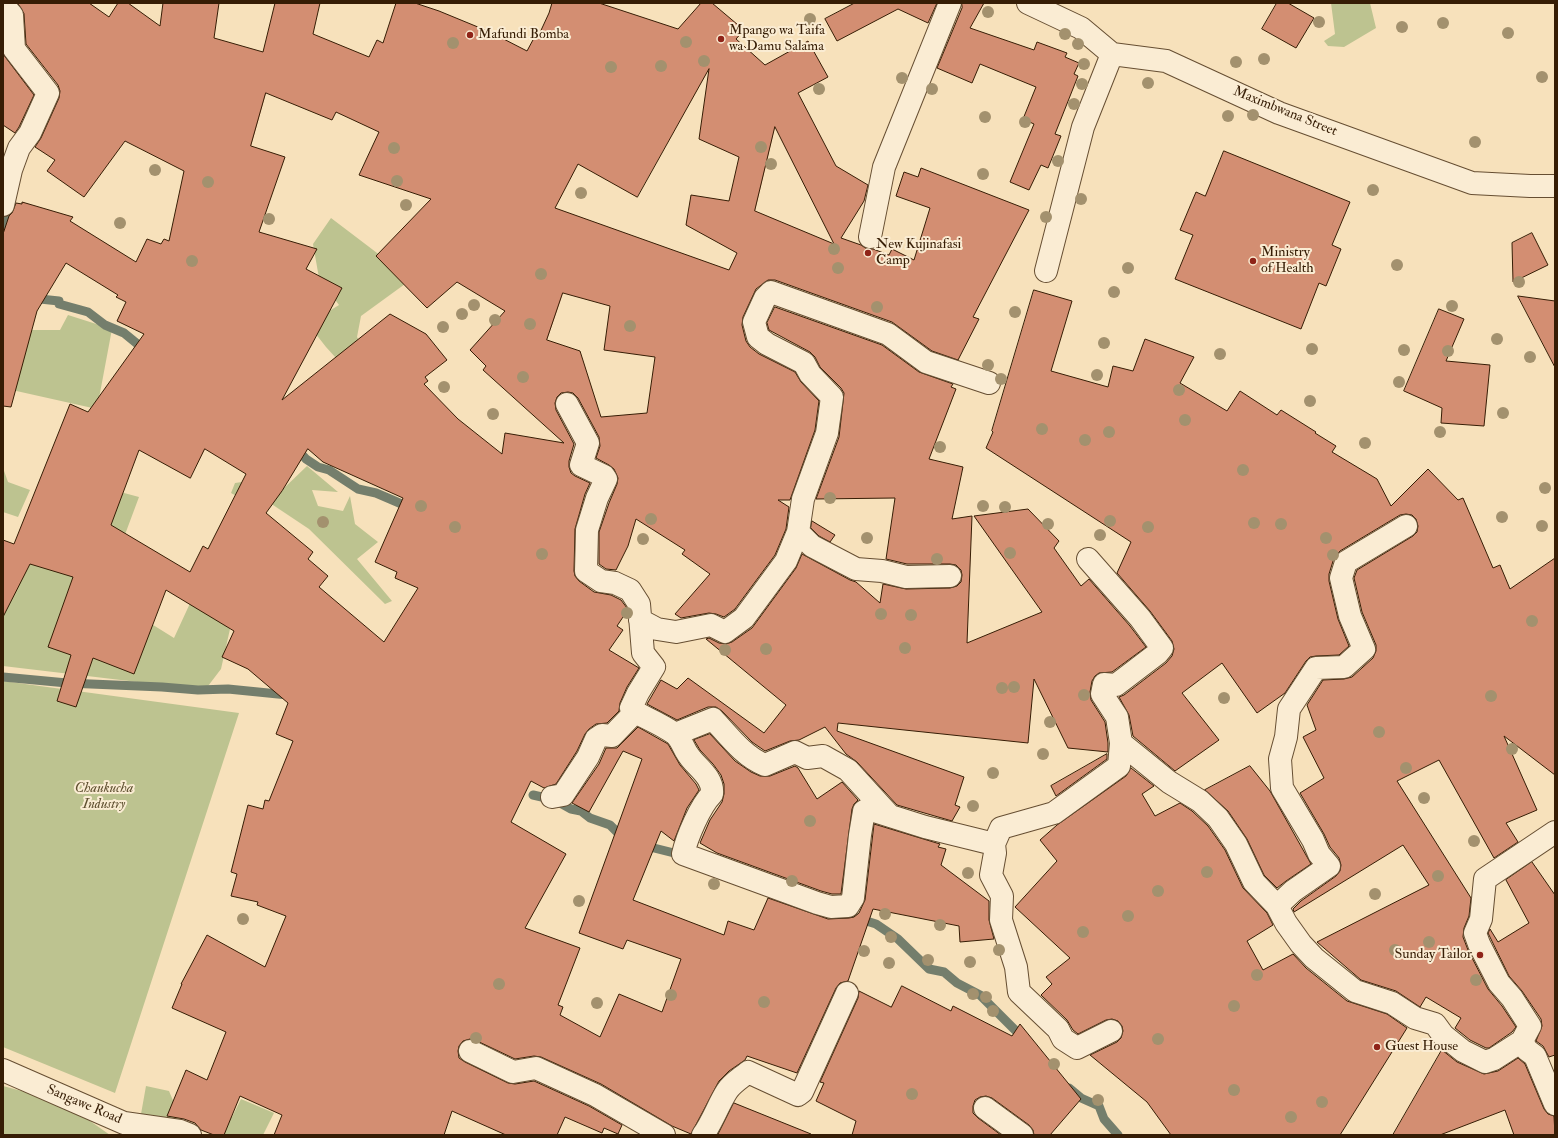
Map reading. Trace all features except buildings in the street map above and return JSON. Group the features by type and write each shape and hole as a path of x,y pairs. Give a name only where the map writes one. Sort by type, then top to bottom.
{"street":[{"path":"870,237 884,167 950,3"},
{"path":"1028,3 1082,28 1112,54 1082,127 1046,271"},
{"path":"3,5 12,15 14,49 48,93 30,133 19,148 7,172 3,205"},
{"name":"Maximbwana Street","path":"1112,54 1166,61 1279,113 1472,183 1555,186"},
{"path":"640,620 657,629 676,632 711,625 725,632 744,618 786,561 798,532 803,499 826,433 832,397 810,374 804,363 767,344 758,337 754,322 768,294 771,292 888,334 926,362 989,383"},
{"path":"567,404 588,443 581,465 604,476 606,479 597,498 587,530 586,570 601,581 615,583 630,590 639,604 643,653 654,667 638,693 631,708 635,712 664,727 677,736 687,754 705,775 712,790 712,794 704,804 686,840 683,854 831,907 848,906 854,898 860,835 864,811 868,809 925,827 994,844"},
{"path":"1277,906 1293,891 1329,866 1319,854 1313,840 1282,788 1280,759 1286,736 1289,709 1316,668 1344,667 1364,649 1350,616 1341,578 1346,562 1406,526"},
{"path":"798,532 812,546 856,569 882,571 906,577 950,576"},
{"path":"1088,559 1140,618 1162,648 1158,653 1116,685 1104,684 1102,694 1117,717 1121,743 1119,766 1054,813 1001,828 994,844 995,853 991,875 1002,896 1001,920 1016,967 1019,992 1058,1029 1063,1039 1077,1048 1111,1031"},
{"path":"552,798 563,795 588,756 596,738 602,735 612,736 635,712"},
{"path":"677,736 678,733 713,719 748,754 756,761 765,765 795,752 807,758 823,756 848,770 889,815"},
{"path":"1121,743 1169,782 1200,801 1218,818 1236,844 1254,882 1277,906 1301,944 1314,958 1356,991 1392,1003 1415,1018 1435,1024 1443,1035 1463,1051 1485,1062 1494,1059 1522,1041 1530,1026 1512,998 1499,983 1475,933 1481,919 1485,879 1555,832"},
{"path":"703,1135 727,1091 734,1082 748,1072 798,1095 802,1092 847,993"},
{"path":"1522,1041 1527,1050 1535,1056 1555,1104"},
{"path":"470,1051 513,1072 536,1068 595,1095 664,1135"},
{"name":"Sangawe Road","path":"3,1070 124,1123 180,1131 190,1135"},
{"path":"985,1108 1022,1135"}],"green space":[{"path":"1331,3 1370,3 1376,28 1344,47 1328,46 1324,41 1335,34"},
{"path":"331,218 385,259 405,284 361,316 357,337 392,391 375,401 326,347 308,324 339,305 319,278 313,244"},
{"path":"68,315 112,329 97,409 3,388 3,319 27,330 60,330"},
{"path":"307,466 338,492 312,490 318,506 343,511 350,496 355,524 378,542 357,559 392,601 385,604 309,529 261,497 249,503 231,493 235,483 256,480 282,490"},
{"path":"3,468 8,482 30,490 18,517 3,512"},
{"path":"83,482 139,497 111,572 113,600 174,638 192,599 230,629 221,669 205,690 3,666 3,568"},
{"name":"Chaukucha Industry","path":"3,681 239,713 115,1093 3,1047"},
{"path":"3,1086 63,1102 110,1135 3,1135"},
{"path":"146,1086 169,1091 182,1122 168,1134 141,1114"},
{"path":"241,1099 274,1113 263,1135 215,1135 224,1116 232,1117"}],"waterway":[{"path":"3,227 11,203"},
{"path":"33,297 59,301 59,304 88,312 105,325 124,333 146,351"},
{"path":"295,447 306,459 318,467 329,470 358,489 376,493 411,508"},
{"path":"3,677 67,683 198,690 228,689 288,695"},
{"path":"533,795 555,800 571,809 581,811 590,818 610,825 617,832 622,831 627,834"},
{"path":"642,845 674,853 683,858"},
{"path":"841,913 876,924 898,939 929,969 944,972 957,983 980,995 1024,1039"},
{"path":"1069,1088 1081,1098 1099,1106 1104,1119 1118,1135"}],"place":[{"name":"Mafundi Bomba","path":"470,35"},
{"name":"Mpango wa Taifa wa Damu Salama","path":"721,39"},
{"name":"New Kujinafasi Camp","path":"868,253"},
{"name":"Ministry of Health","path":"1253,261"},
{"name":"Sunday Tailor","path":"1480,955"},
{"name":"Guest House","path":"1377,1047"}]}
